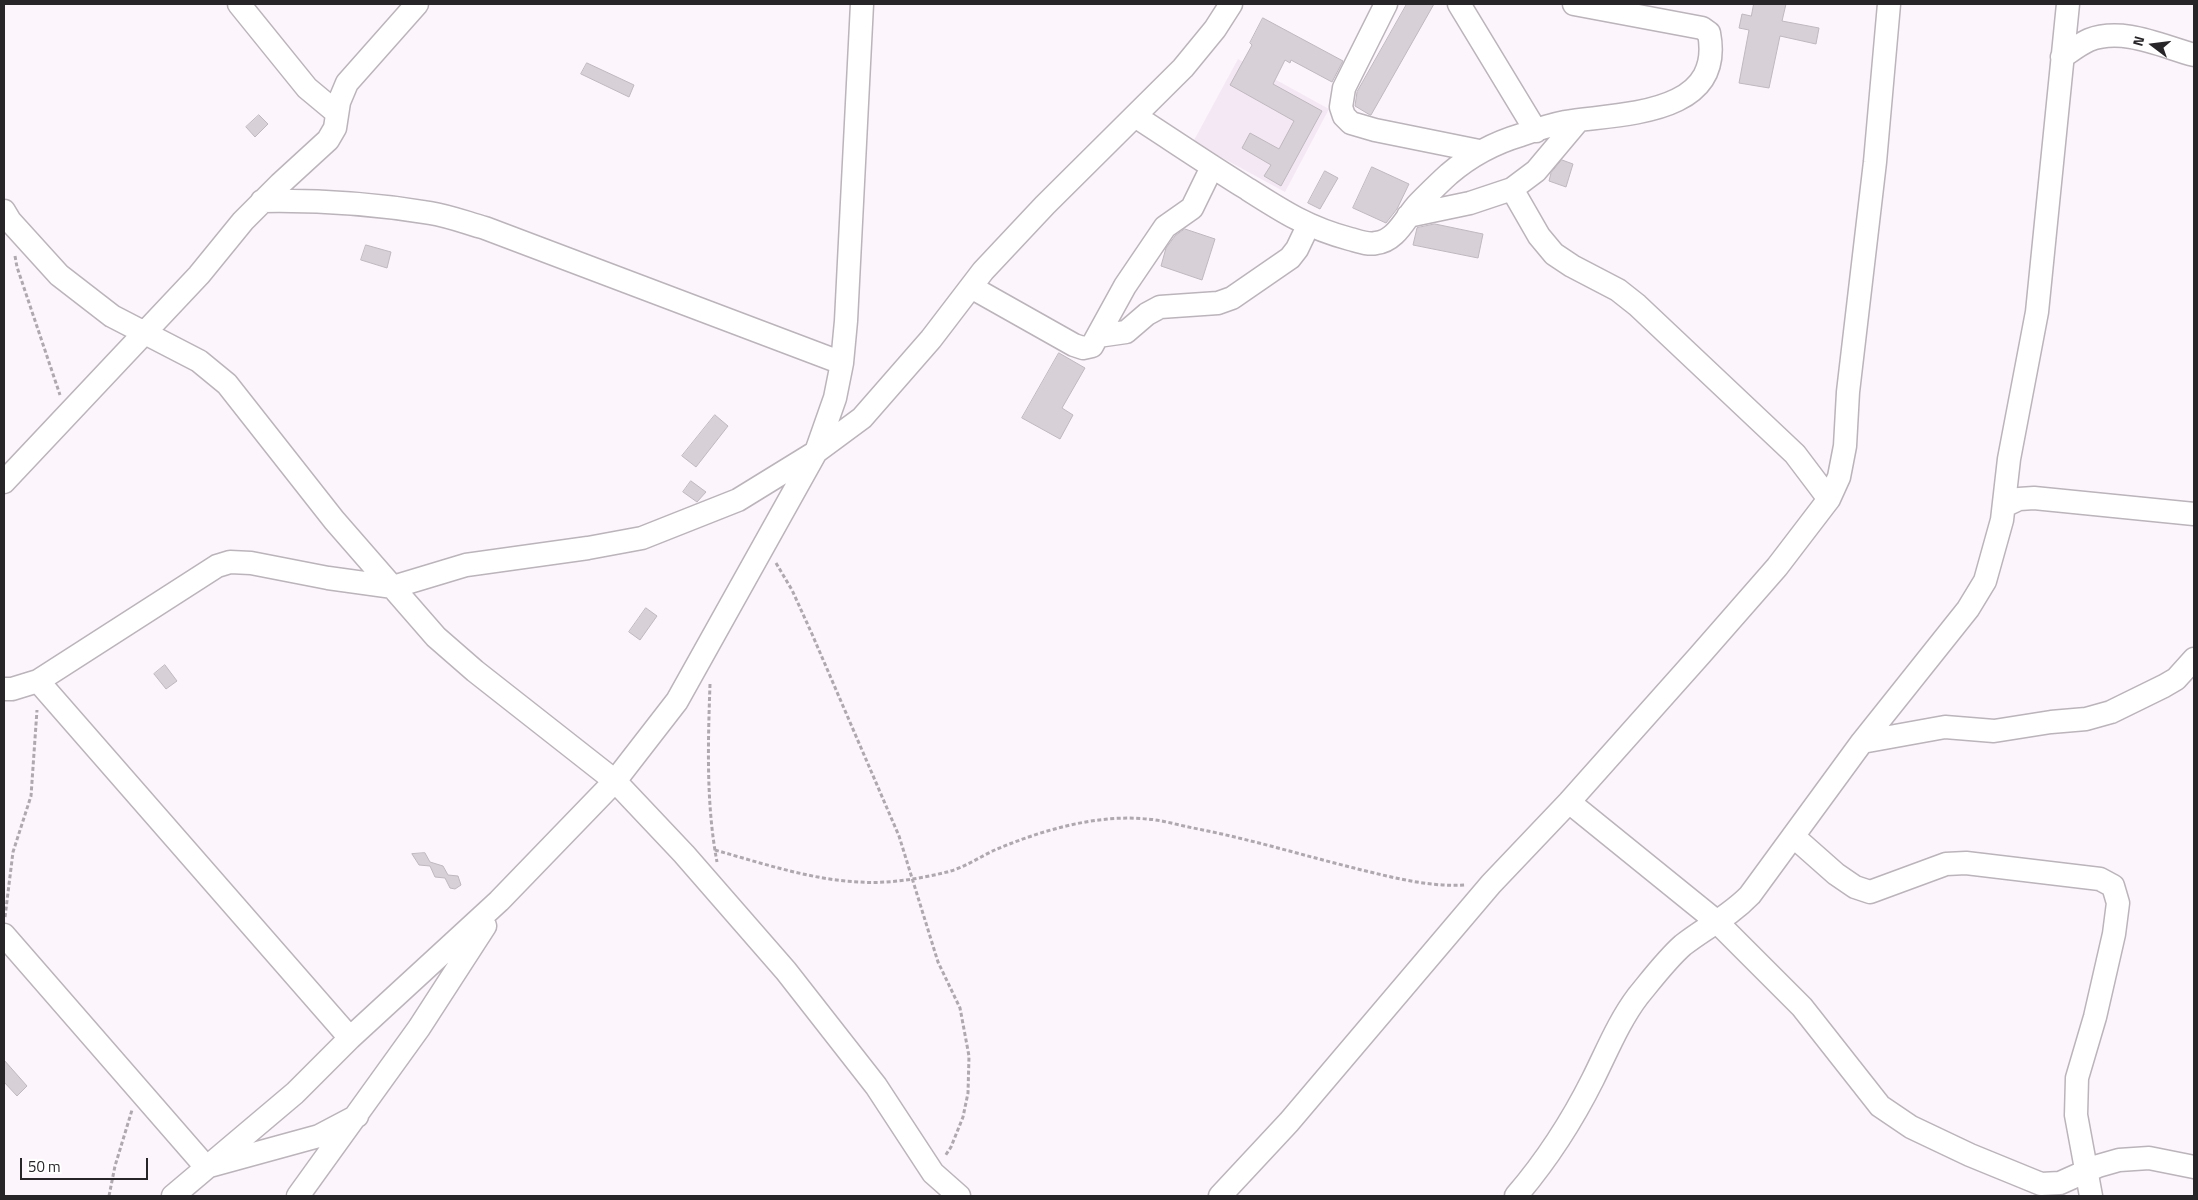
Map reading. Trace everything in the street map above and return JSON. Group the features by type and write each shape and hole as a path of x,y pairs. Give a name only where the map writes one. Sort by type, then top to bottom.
{"street":[{"path":"239,4 307,88 337,113"},
{"path":"4,482 199,275 243,221 328,140 335,128 341,94 347,83 417,4"},
{"path":"173,1196 295,1093 350,1038 499,902 615,781 677,701 816,452 835,398 842,363 862,4"},
{"path":"4,689 12,689 38,681 218,566 230,562 251,563 328,578 393,587 466,565 588,548 642,538 738,500 816,452 862,418 885,394 931,339 983,271 1045,205 1183,68 1216,29 1231,4"},
{"path":"1386,4 1344,88 1341,107 1344,116 1351,122 1375,130 1479,151"},
{"path":"1459,4 1536,131"},
{"path":"1135,116 1284,213 1308,226 1336,236 1376,244 1388,240 1418,204 1450,173 1479,151 1536,131 1578,120 1651,111 1691,92 1699,85 1706,72 1711,47 1709,33 1702,28 1574,4"},
{"path":"1220,1196 1289,1122 1491,884 1569,802 1777,567 1829,499 1839,477 1845,446 1848,392 1875,162 1890,4"},
{"path":"1516,1196 1550,1152 1592,1080 1620,1024 1637,998 1682,946 1716,921 1731,913 1743,902 1862,742 1968,609 1985,580 2002,520 2009,459 2037,312 2068,4"},
{"path":"2062,56 2087,41 2103,36 2124,35 2194,55"},
{"path":"1408,216 1470,203 1512,189 1536,171 1578,120"},
{"path":"971,287 1074,346 1083,348 1092,346 1125,286 1165,227 1192,208 1212,167"},
{"path":"1512,189 1539,236 1554,254 1572,266 1618,290 1637,306 1795,454 1829,499"},
{"path":"262,201 361,204 432,213 522,242 842,363"},
{"path":"7,216 59,275 112,316 199,362 227,384 334,520 436,637 468,665 615,781 684,854 786,971 876,1086 933,1172 959,1196"},
{"path":"1098,336 1126,332 1147,314 1160,307 1218,303 1232,298 1290,258 1298,249 1308,226"},
{"path":"2004,506 2019,499 2034,498 2194,514"},
{"path":"1862,742 1945,727 1994,731 2051,722 2086,719 2111,712 2164,686 2176,679 2194,659"},
{"path":"38,681 350,1038"},
{"path":"1569,802 1716,921 1802,1008 1880,1106 1919,1131 1970,1155 2041,1184 2060,1183 2119,1160 2149,1158 2194,1167"},
{"path":"1793,836 1836,874 1856,887 1870,892 1946,864 1966,863 2100,879 2113,886 2118,903 2114,934 2095,1017 2077,1078 2076,1114 2085,1172 2091,1196"},
{"path":"298,1196 419,1028 499,902"},
{"path":"4,935 206,1167"},
{"path":"206,1167 319,1136 357,1116"},
{"path":"933,1172 936,1196"}],"path":[{"path":"7,216 17,267 53,370 66,417"},
{"path":"764,544 792,590 899,836 938,962 960,1008 969,1056 968,1093 963,1118 951,1147 933,1172"},
{"path":"710,677 708,750 715,850 719,869"},
{"path":"4,935 9,872 18,832 31,796 38,681"},
{"path":"715,850 776,867 858,882 886,882 950,871 998,849 1054,829 1102,818 1147,819 1238,837 1332,863 1408,881 1446,886 1491,884"},
{"path":"110,1196 115,1166 138,1089"}],"shaded area":[{"path":"1238,59 1329,109 1285,192 1193,142"}],"building":[{"path":"1407,4 1434,4 1370,115 1355,106 1357,92"},
{"path":"1754,4 1786,4 1782,21 1819,28 1816,44 1780,36 1769,88 1739,83 1749,30 1739,28 1742,14 1751,16"},
{"path":"1263,18 1343,61 1332,82 1291,60 1290,63 1285,60 1273,84 1322,111 1281,186 1264,176 1271,165 1242,148 1250,133 1279,149 1294,121 1230,85 1252,45 1250,43"},
{"path":"587,63 634,85 629,97 581,74"},
{"path":"259,115 268,124 255,137 246,127"},
{"path":"1562,160 1573,164 1566,187 1549,181 1551,173"},
{"path":"1372,167 1409,184 1397,209 1386,223 1353,208"},
{"path":"1325,171 1338,178 1320,209 1308,203"},
{"path":"1435,224 1483,234 1478,258 1413,245 1417,228"},
{"path":"1185,229 1215,239 1202,280 1161,266 1166,248 1175,236"},
{"path":"366,245 391,252 387,268 361,260"},
{"path":"1059,353 1085,368 1062,408 1073,415 1060,439 1022,418"},
{"path":"715,415 728,426 696,467 682,456"},
{"path":"691,481 706,492 697,502 683,492"},
{"path":"646,608 657,616 640,640 629,632"},
{"path":"165,665 177,681 166,689 154,674"},
{"path":"425,853 430,862 443,866 448,875 458,876 461,885 455,889 450,888 445,878 435,877 430,866 419,865 412,854"},
{"path":"4,1060 27,1086 17,1096 4,1082"}]}
